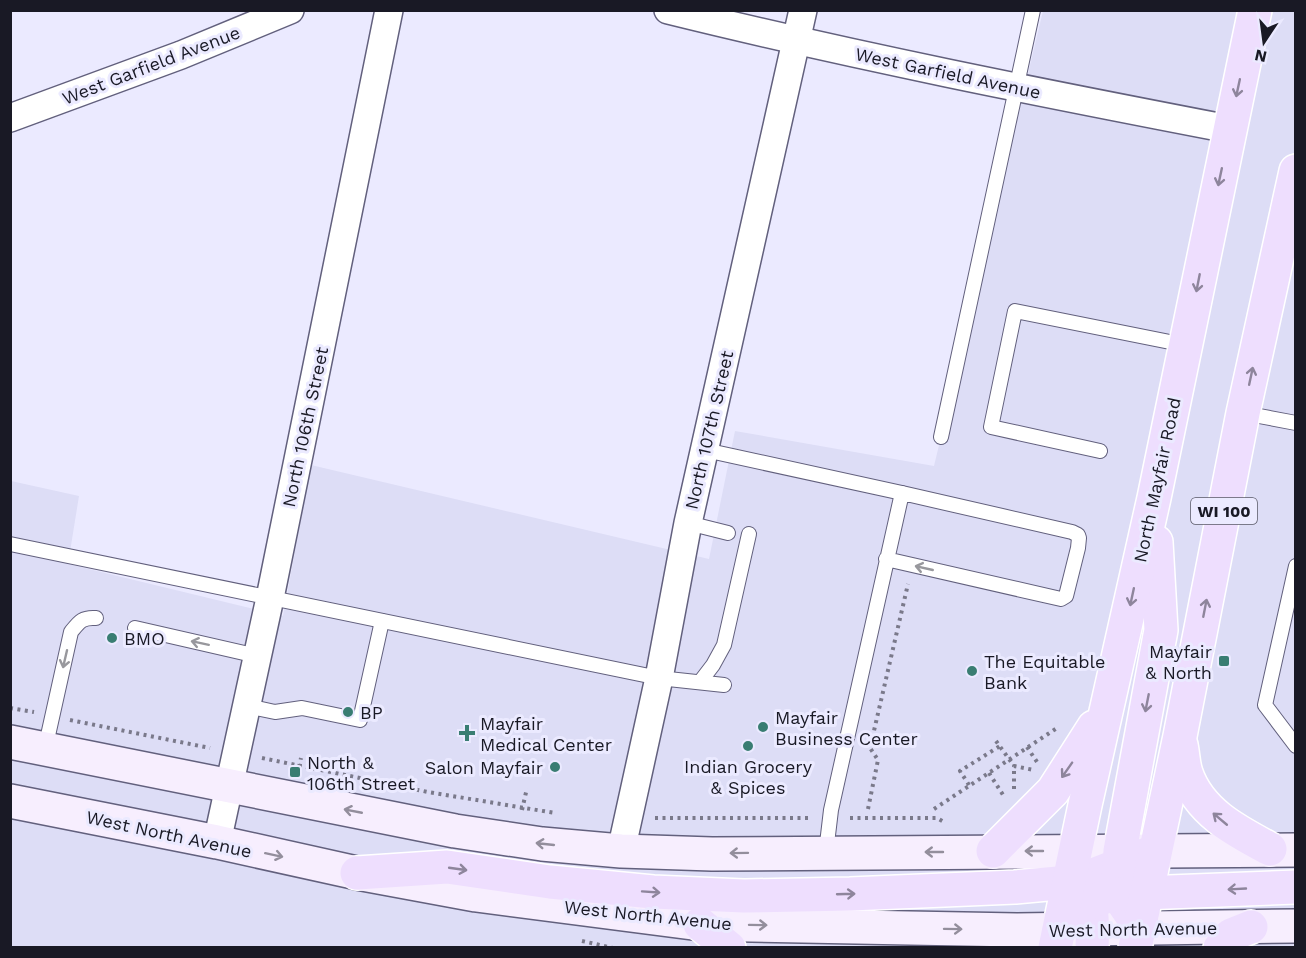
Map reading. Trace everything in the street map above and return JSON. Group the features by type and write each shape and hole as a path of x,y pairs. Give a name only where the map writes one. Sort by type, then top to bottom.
{"main road":[{"name":"North Mayfair Road","path":"1137,938 1101,889 1109,703 1255,10"},
{"name":"North Mayfair Road","path":"1057,939 1101,889 1155,851 1180,736 1243,413 1296,171"},
{"path":"1101,889 1161,630 1154,498"},
{"path":"993,851 1053,791 1109,703"},
{"path":"1180,736 1185,771 1195,793 1209,810 1232,828 1283,850"},
{"name":"West North Avenue","path":"10,742 455,831 542,844 621,851 712,854 993,851 1101,889 1137,938 1251,927 1296,926"},
{"path":"10,762 39,767 143,769"},
{"name":"West North Avenue","path":"10,801 217,842 357,873 476,895 700,924 1057,939 1101,889"},
{"path":"1155,851 1283,850"},
{"path":"357,873 447,867 561,883 653,892 744,896 1015,887 1101,889 1296,887"},
{"path":"700,924 729,948"},
{"path":"1220,948 1231,935 1251,927"}],"street":[{"name":"West Garfield Avenue","path":"10,118 182,55 290,10"},
{"name":"North 106th Street","path":"217,842 270,598 389,10"},
{"name":"West Garfield Avenue","path":"668,10 797,42 1016,88 1229,129"},
{"name":"North 107th Street","path":"621,851 659,678 688,524 803,10"}],"lane":[{"path":"941,437 1033,10"},
{"path":"1100,452 991,427 1015,311 1185,345"},
{"path":"1243,413 1296,423"},
{"path":"705,450 902,493 1078,535 1078,548 1070,582 1066,596 1061,599 886,559"},
{"path":"826,852 831,810 902,493"},
{"path":"688,524 728,533"},
{"path":"700,682 724,645 749,534"},
{"path":"10,544 659,678 724,685"},
{"path":"1296,566 1265,705 1296,746"},
{"path":"45,749 71,632 85,617 96,618"},
{"path":"246,706 275,712 302,708 360,720 382,621"},
{"path":"135,628 257,656"}],"path":[{"path":"868,808 878,760 870,748 913,565"},
{"path":"10,708 34,712"},
{"path":"75,721 212,749"},
{"path":"934,809 1059,726"},
{"path":"996,741 1014,766 1014,789"},
{"path":"969,785 960,771 1000,746"},
{"path":"299,768 301,758"},
{"path":"268,759 323,773 563,814"},
{"path":"323,773 325,763"},
{"path":"1014,766 1035,770"},
{"path":"989,773 1009,804"},
{"path":"521,817 527,788"},
{"path":"652,818 815,818"}],"shaded area":[{"path":"1043,11 1295,11 1295,947 11,948 11,481 79,496 68,564 283,616 311,465 709,559 735,431 934,466"}],"place":[{"name":"BMO","path":"112,638"},
{"name":"Mayfair & North","path":"1224,661"},
{"name":"The Equitable Bank","path":"972,671"},
{"name":"BP","path":"348,712"},
{"name":"Mayfair Business Center","path":"763,727"},
{"name":"Mayfair Medical Center","path":"467,733"},
{"name":"Indian Grocery & Spices","path":"748,746"},
{"name":"Salon Mayfair","path":"555,767"},
{"name":"North & 106th Street","path":"295,772"}]}
